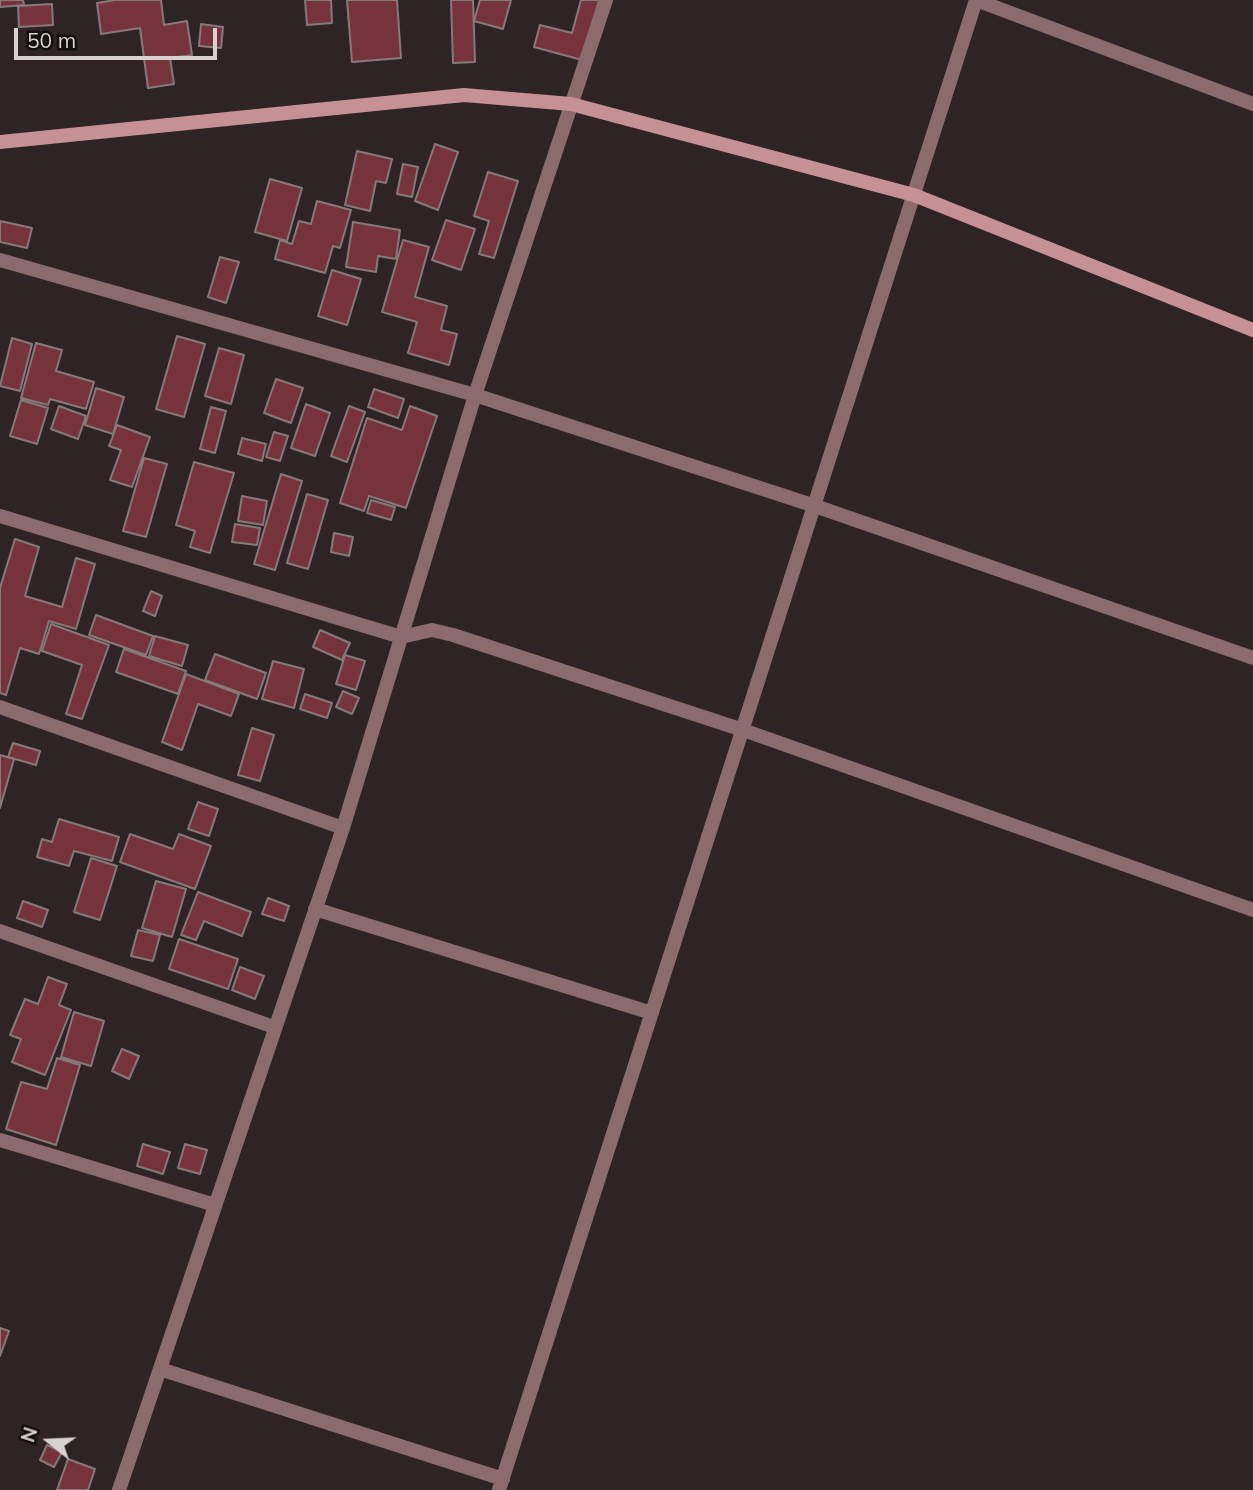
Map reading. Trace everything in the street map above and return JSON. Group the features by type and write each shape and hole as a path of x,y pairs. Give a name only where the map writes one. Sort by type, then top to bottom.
{"street":[{"path":"120,1490 343,828 475,395 606,0"},
{"path":"160,1369 501,1485 976,0 1253,104"},
{"path":"0,142 464,95 571,104 914,195 1253,330"},
{"path":"0,260 475,395 814,506 1253,658"},
{"path":"0,516 401,637 432,630 453,635 743,730 1253,911"},
{"path":"0,707 343,828"},
{"path":"315,909 652,1013"},
{"path":"0,931 274,1027"},
{"path":"0,1140 215,1205"}],"building":[{"path":"0,0 23,0 24,5 0,7"},
{"path":"115,0 161,0 164,25 187,21 192,55 170,58 174,84 148,88 140,28 101,34 97,3"},
{"path":"305,0 331,0 332,23 307,25"},
{"path":"347,0 397,0 401,58 352,62"},
{"path":"451,0 473,0 475,62 453,63"},
{"path":"480,0 511,0 503,29 474,21"},
{"path":"581,0 599,0 582,60 534,47 540,25 572,33"},
{"path":"52,4 53,25 19,27 18,6"},
{"path":"201,24 223,27 221,48 199,46"},
{"path":"435,144 458,152 438,210 415,201"},
{"path":"357,151 392,159 386,183 376,181 370,211 345,205"},
{"path":"403,164 418,167 412,197 397,194"},
{"path":"488,172 518,181 494,258 479,254 489,221 474,216"},
{"path":"270,179 302,188 287,241 255,232"},
{"path":"317,201 351,210 340,248 333,246 325,273 275,259 280,240 292,244 299,221 311,224"},
{"path":"446,220 475,229 461,270 432,260"},
{"path":"0,221 32,228 27,248 0,242"},
{"path":"353,222 400,230 396,259 378,256 376,272 346,267"},
{"path":"403,240 429,247 415,297 447,306 441,330 457,334 449,365 408,353 417,322 382,312"},
{"path":"220,257 239,262 226,303 208,297"},
{"path":"332,270 361,279 347,325 318,316"},
{"path":"177,336 205,344 184,417 156,409"},
{"path":"12,338 32,344 20,391 0,386"},
{"path":"36,343 62,350 56,371 94,382 86,409 50,399 48,405 21,398"},
{"path":"219,348 244,355 231,404 205,396"},
{"path":"276,379 303,388 291,423 264,413"},
{"path":"96,388 124,397 113,434 85,425"},
{"path":"374,389 404,399 398,418 368,407"},
{"path":"21,400 48,408 37,444 10,436"},
{"path":"306,404 330,413 315,456 291,448"},
{"path":"59,406 86,416 78,439 51,429"},
{"path":"349,406 365,412 347,462 331,456"},
{"path":"410,406 437,416 406,508 369,496 364,511 340,503 367,418 402,430"},
{"path":"211,407 226,411 215,453 200,449"},
{"path":"117,425 150,437 132,487 110,480 121,450 109,446"},
{"path":"274,432 288,436 280,461 266,457"},
{"path":"242,438 266,444 262,461 238,454"},
{"path":"144,458 167,464 146,537 123,531"},
{"path":"194,462 234,473 210,553 190,547 195,531 176,525"},
{"path":"281,474 302,481 275,570 254,564"},
{"path":"307,494 328,500 308,569 287,563"},
{"path":"242,496 267,501 263,525 238,521"},
{"path":"371,500 395,507 391,520 367,513"},
{"path":"235,524 260,528 257,545 232,542"},
{"path":"334,533 353,537 349,556 331,552"},
{"path":"15,539 39,547 25,596 62,607 76,558 95,564 76,629 49,621 39,654 20,648 6,695 0,693 0,588"},
{"path":"151,591 162,596 155,616 143,611"},
{"path":"96,615 153,636 146,655 89,635"},
{"path":"51,624 109,645 82,719 66,714 82,665 42,651"},
{"path":"320,630 350,643 342,660 313,647"},
{"path":"155,636 188,645 182,666 149,656"},
{"path":"124,649 186,671 178,694 116,672"},
{"path":"215,654 266,673 257,699 205,680"},
{"path":"345,655 365,661 356,690 336,684"},
{"path":"273,661 304,669 294,708 262,699"},
{"path":"186,674 239,694 231,716 198,704 182,750 162,742"},
{"path":"343,691 359,698 352,714 336,707"},
{"path":"305,694 332,703 327,718 300,709"},
{"path":"252,728 274,735 260,781 238,775"},
{"path":"13,743 40,751 36,765 8,757"},
{"path":"0,755 14,759 0,808"},
{"path":"198,802 218,809 209,836 188,829"},
{"path":"59,819 119,837 112,861 74,851 69,866 37,857 42,839 52,842"},
{"path":"130,834 173,849 179,834 211,846 195,889 120,862"},
{"path":"91,858 117,866 100,920 74,912"},
{"path":"156,881 186,889 172,937 142,928"},
{"path":"198,892 251,912 242,936 204,921 196,940 181,935"},
{"path":"268,898 289,906 284,921 262,914"},
{"path":"23,901 48,910 42,927 17,918"},
{"path":"138,930 160,935 153,961 131,956"},
{"path":"179,939 238,959 228,989 169,969"},
{"path":"240,967 264,976 255,999 232,990"},
{"path":"48,977 67,984 59,1005 71,1010 45,1075 12,1062 21,1039 10,1035 25,999 38,1004"},
{"path":"74,1012 104,1021 91,1066 61,1057"},
{"path":"122,1049 139,1056 129,1079 112,1071"},
{"path":"57,1058 80,1065 56,1145 6,1129 21,1082 47,1089"},
{"path":"143,1144 170,1152 163,1174 137,1166"},
{"path":"185,1144 207,1150 200,1174 178,1168"},
{"path":"0,1328 9,1331 0,1356"},
{"path":"47,1445 62,1452 54,1467 40,1460"},
{"path":"68,1459 95,1469 88,1490 57,1490"}]}
